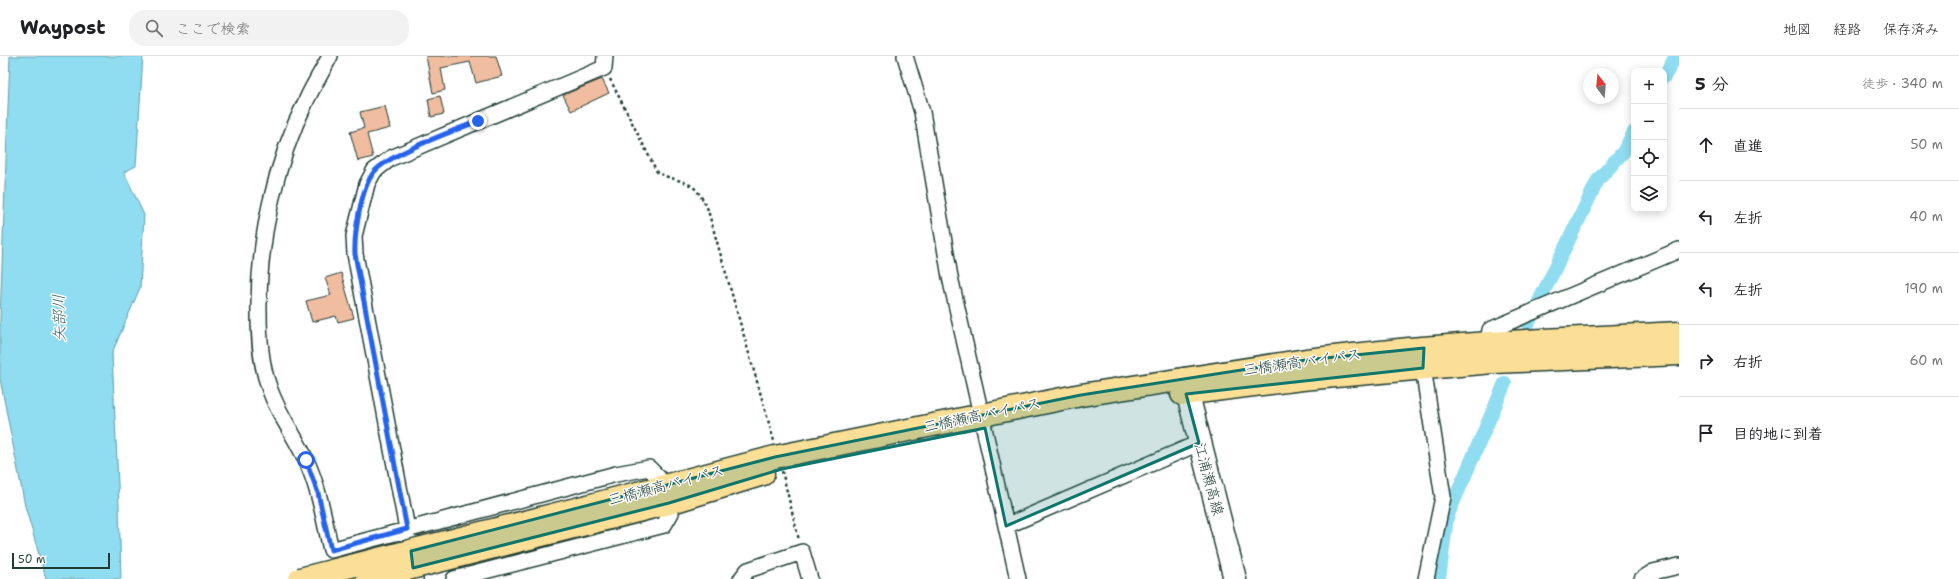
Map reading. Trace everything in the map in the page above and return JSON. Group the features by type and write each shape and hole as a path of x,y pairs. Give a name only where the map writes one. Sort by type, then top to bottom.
{"highway":[{"name":"三橋瀬高バイパス","path":"300,579 575,518 665,495 780,462 983,421 1081,395 1185,386 1302,380 1424,358 1488,343 1679,333"},
{"name":"三橋瀬高バイパス","path":"1424,358 1493,362 1679,354"},
{"name":"三橋瀬高バイパス","path":"368,579 575,518"}],"main road":[{"name":"江浦瀬高線","path":"1185,386 1234,579"}],"street":[{"path":"330,56 307,99 285,154 266,224 259,294 261,350 268,384 282,416 306,460 318,493 331,550 334,579"},
{"path":"905,56 922,112 950,277 1018,579"},
{"path":"415,579 407,529 355,254 354,236 367,184 374,171 392,158 605,62"},
{"path":"1488,343 1490,330 1679,250"},
{"path":"1424,358 1443,497 1426,579"},
{"path":"1006,526 1199,443"},
{"path":"331,550 616,474 649,468 658,477 671,513 664,525 454,579"},
{"path":"741,579 748,570 802,552 810,579"},
{"path":"1642,579 1653,572 1679,566"}],"path":[{"path":"605,62 657,172 668,178 690,185 699,193 707,207 780,462 802,552"}],"highlighted area":[{"path":"1424,348 1423,368 1186,394 1199,443 1006,526 985,428 782,469 669,503 413,568 411,551 775,457 1081,395 1306,360"}],"water":[{"name":"矢部川","path":"10,56 143,56 136,166 124,172 144,215 140,288 112,353 121,579 46,579 25,506 0,379 0,317"}],"building":[{"path":"426,56 496,56 502,76 476,83 470,62 441,68 445,90 433,93"},
{"path":"602,79 609,93 571,111 563,95"},
{"path":"440,96 444,114 431,117 428,99"},
{"path":"385,106 390,128 367,134 373,157 358,161 350,132 364,128 360,112"},
{"path":"341,273 354,318 338,322 336,316 312,322 306,301 331,295 325,278"}],"waterway":[{"path":"1667,72 1676,56"},
{"path":"1528,324 1598,180 1623,152 1631,137"},
{"path":"1439,579 1447,517 1505,383"}],"route":[{"path":"306,460 318,493 331,550 407,529 355,254 354,236 367,184 374,171 392,158 478,121"}]}
